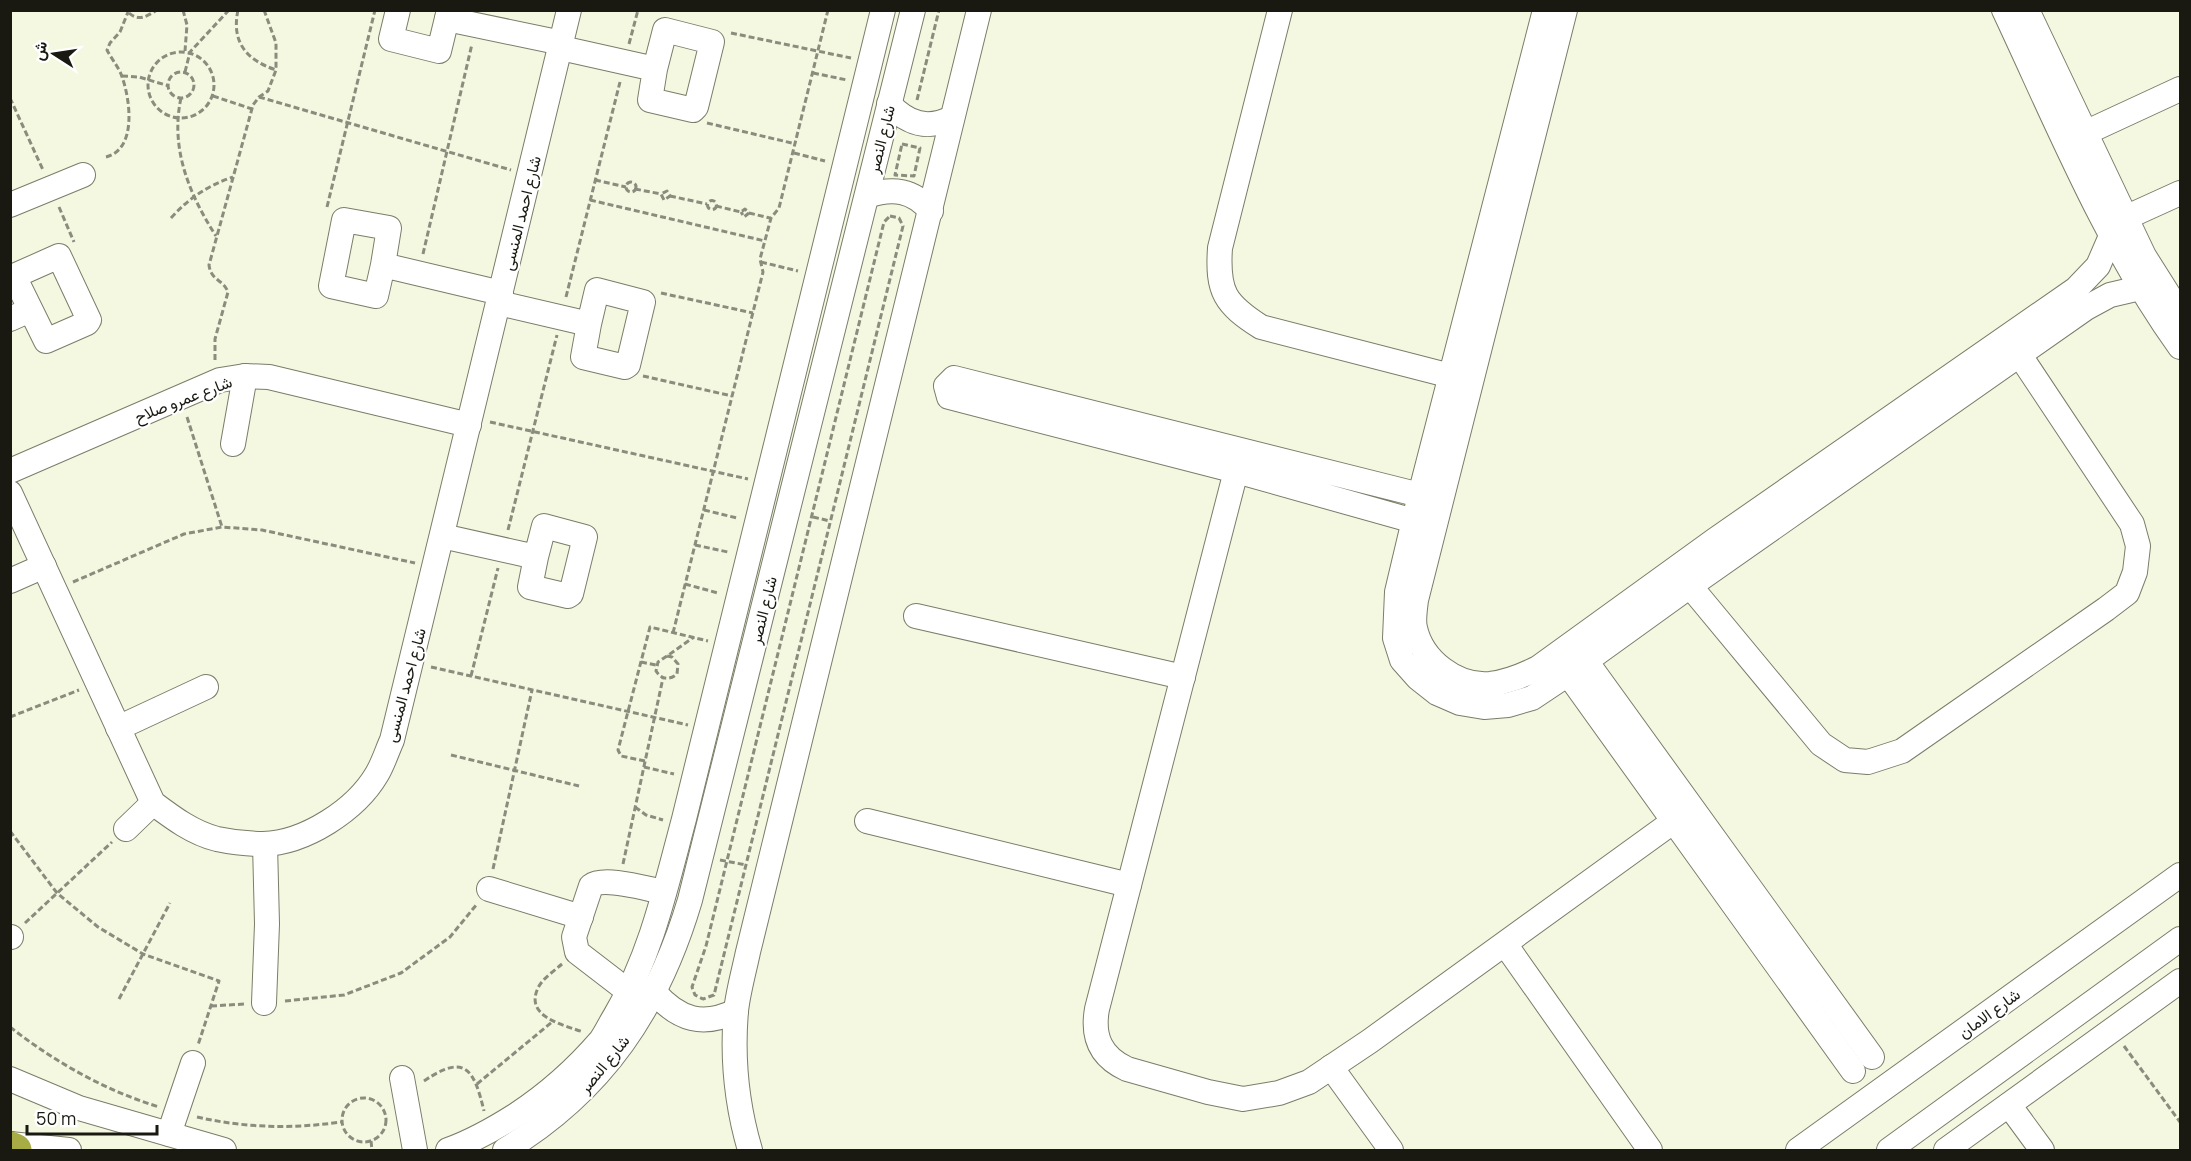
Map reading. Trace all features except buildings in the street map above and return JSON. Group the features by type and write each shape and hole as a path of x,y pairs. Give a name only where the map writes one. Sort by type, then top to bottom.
{"highway":[{"path":"10,1146 15,1150"}],"street":[{"path":"398,10 391,39 439,51 448,15 655,69"},
{"name":"شارع احمد المنسى","path":"10,493 153,803 182,825 216,839 265,844 288,839 323,826 353,804 377,774 392,740 569,10"},
{"path":"448,1150 489,1132 536,1102 564,1080 602,1038 629,992 642,961 684,819 883,10"},
{"name":"شارع النصر","path":"505,1150 551,1119 575,1098 618,1051 655,993 678,940 913,10"},
{"path":"750,1150 742,1124 735,1072 736,1011 768,870 979,10"},
{"path":"1280,10 1220,249 1218,272 1224,294 1239,313 1262,327 1451,376"},
{"path":"1545,10 1500,226 1416,600 1414,626 1422,649 1437,666 1461,679 1488,684 1515,679 1538,668 1716,540 1847,462 2019,354 2095,302 2110,295 2140,288"},
{"path":"1565,10 1500,226 1451,376 1397,592 1395,638 1402,660 1418,678 1460,703 1484,707 1508,705 1532,698 1577,668 1690,586 1847,462 2076,289 2098,266 2118,227 2181,193"},
{"path":"2004,10 2118,227 2144,256 2181,313"},
{"path":"2027,10 2085,133 2140,288 2181,347"},
{"path":"665,30 711,40 694,110 650,100 665,30"},
{"path":"2085,133 2181,89"},
{"path":"889,104 908,120 919,124 930,125 952,118"},
{"path":"10,205 82,175"},
{"path":"867,196 891,190 903,192 923,202 931,211"},
{"path":"347,219 389,228 383,265 376,296 331,286 343,222 347,219"},
{"path":"383,265 418,273 590,324"},
{"path":"597,290 642,301 628,365 625,367 583,357 597,290"},
{"path":"1690,586 1821,744 1845,760 1868,762 1902,751 2106,609 2127,592 2135,572 2138,546 2132,524 2019,354"},
{"path":"233,444 245,376"},
{"name":"شارع عمرو صلاح","path":"10,471 220,380 245,376 269,377 470,421"},
{"path":"1414,521 1236,471 1040,410 1329,472 1420,495"},
{"path":"775,448 802,453"},
{"path":"1236,471 1095,1021 1097,1040 1106,1056 1116,1064 1208,1092 1243,1099 1279,1092 1309,1082 1674,821"},
{"path":"1324,496 1329,472"},
{"path":"442,536 536,557"},
{"path":"10,581 44,566"},
{"path":"916,616 1183,677"},
{"path":"1577,668 1621,729 1862,1064 1674,821 1621,729"},
{"path":"118,728 206,687"},
{"path":"126,829 153,803"},
{"path":"867,821 1129,885"},
{"path":"265,844 272,1002"},
{"name":"شارع الامان","path":"1798,1150 2181,876"},
{"path":"629,992 577,952 574,937 591,886 601,882 664,892"},
{"path":"489,889 581,917"},
{"path":"1889,1150 2181,939"},
{"path":"1505,944 1650,1150"},
{"path":"1932,1120 1949,1148 2181,981"},
{"path":"655,993 675,1012 691,1018 707,1020 723,1017 736,1011"},
{"path":"170,1134 193,1063"},
{"path":"1332,1067 1391,1150"},
{"path":"10,1079 79,1108 224,1150"},
{"path":"403,1086 415,1150"},
{"path":"2009,1105 2042,1150"},
{"path":"10,1146 69,1150"}],"path":[{"path":"106,157 118,152 125,142 129,104 122,76 107,48 120,32 128,11 134,17 142,18 157,10"},
{"path":"183,10 188,25 185,72"},
{"path":"188,52 229,10"},
{"path":"238,10 236,28 240,43 255,60 276,70"},
{"path":"220,380 214,360 214,339 228,292 224,284 216,280 209,265 252,109 259,97 268,91 276,70 276,43 264,10"},
{"path":"343,222 333,217 327,207 327,201 375,10"},
{"path":"471,676 638,10"},
{"path":"673,633 763,272 761,262 765,241 771,218 778,208 796,144 828,10"},
{"path":"919,104 916,101 939,10"},
{"path":"418,273 477,24"},
{"path":"711,40 718,33 728,32 819,51 867,73"},
{"path":"172,52 188,52 202,59 211,69 214,82 213,96 204,109 192,117 177,118 161,112 150,98 148,81 152,69 160,58 172,52"},
{"path":"122,76 139,77 168,86 175,96 181,98 187,97 194,87 193,81 185,72"},
{"path":"168,86 173,75 185,72"},
{"path":"813,73 867,73"},
{"path":"213,96 252,109"},
{"path":"259,97 530,176"},
{"path":"181,98 177,118 181,158 193,196 216,236"},
{"path":"694,110 698,118 706,123 796,144"},
{"path":"902,144 920,148 914,176 895,175 902,144"},
{"path":"793,153 844,166"},
{"path":"171,218 193,196 207,187 233,177"},
{"path":"595,180 626,187 630,192 635,189 661,194 667,191 670,196"},
{"path":"626,187 632,182 635,189"},
{"path":"661,194 664,200 670,196 708,204 711,210 716,206 741,212 745,209 749,213 771,218"},
{"path":"590,200 765,241"},
{"path":"895,216 903,226 829,520 714,995 703,999 695,995 692,987 706,946 884,222 895,216"},
{"path":"761,262 817,275"},
{"path":"642,301 655,293 753,313"},
{"path":"628,365 637,375 732,396"},
{"path":"181,397 222,527"},
{"path":"470,421 532,431 767,483"},
{"path":"704,510 757,522"},
{"path":"788,511 853,525"},
{"path":"55,590 184,534 222,527 262,530 435,567"},
{"path":"695,545 748,557"},
{"path":"685,584 738,598"},
{"path":"645,761 621,756 619,753 650,627 726,645"},
{"path":"667,656 676,660 678,670 673,678 663,678 656,670 656,665 660,659 694,637"},
{"path":"412,662 705,729"},
{"path":"641,662 656,665"},
{"path":"619,884 663,678"},
{"path":"10,717 98,682"},
{"path":"272,1002 344,995 401,973 450,937 489,889 532,690"},
{"path":"450,755 579,786"},
{"path":"644,767 693,778"},
{"path":"635,807 659,820 684,819"},
{"path":"11,937 126,829"},
{"path":"10,831 57,893 98,927 143,954 219,981 193,1063"},
{"path":"701,856 768,870"},
{"path":"119,999 170,903"},
{"path":"577,952 542,982 538,988 536,1004 545,1018 602,1038"},
{"path":"477,1084 552,1021"},
{"path":"2113,1031 2181,1122"},
{"path":"403,1086 440,1070 458,1067 466,1070 477,1084 489,1132"},
{"path":"357,1098 376,1101 383,1108 386,1117 385,1127 380,1136 371,1141 361,1142 352,1139 345,1132 341,1122 348,1104 357,1098"},
{"path":"371,1141 372,1150"}]}
